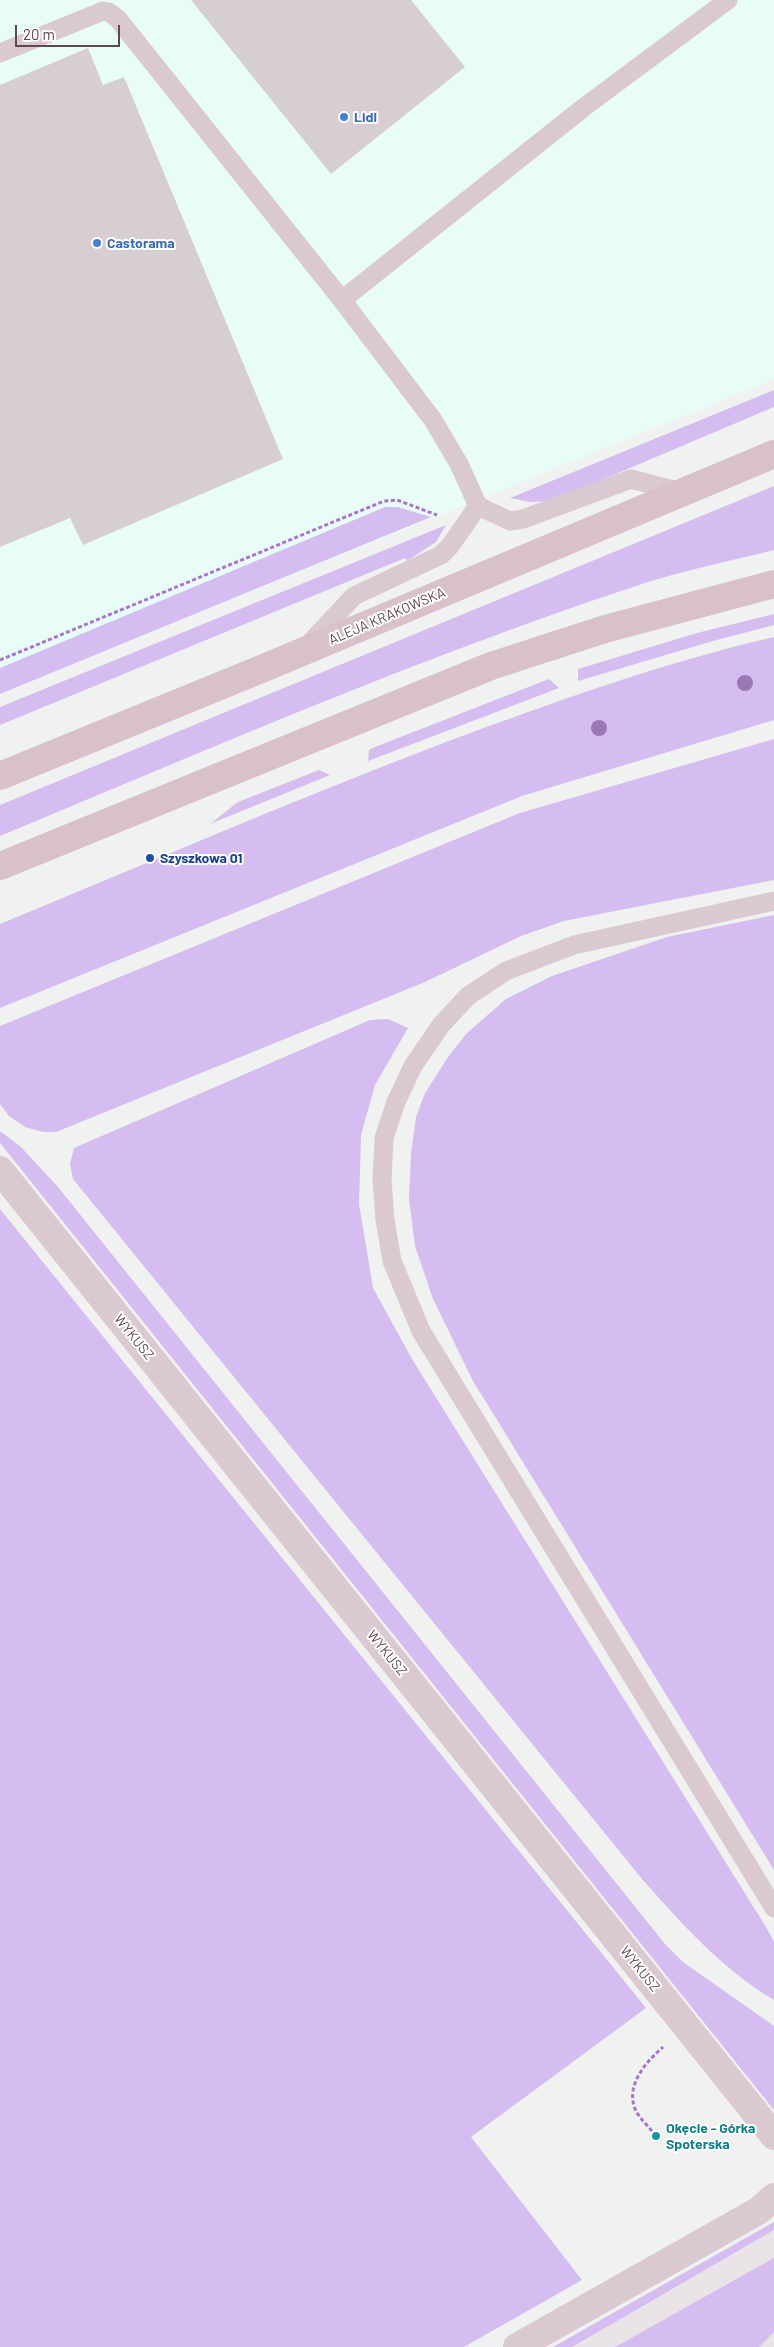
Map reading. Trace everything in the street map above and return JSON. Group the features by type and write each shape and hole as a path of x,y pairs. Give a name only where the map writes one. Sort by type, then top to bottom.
{"main road":[{"name":"ALEJA KRAKOWSKA","path":"0,776 302,652 774,454"},
{"path":"0,866 491,666 605,628 774,584"}],"street":[{"name":"WYKUSZ","path":"0,1170 774,2136"},
{"path":"517,2347 758,2211 774,2197"}],"lane":[{"path":"342,300 583,108 728,0"},
{"path":"0,52 102,11 109,12 129,30 342,300 433,420 458,464 478,506 510,521 524,519 631,479 682,492"},
{"path":"302,652 354,596 441,555 450,546 478,506"},
{"path":"774,901 574,945 506,970 468,996 441,1025 413,1066 404,1084 384,1138 382,1180 385,1220 392,1261 421,1331 774,1908"}],"path":[{"path":"0,660 384,501 397,500 436,513 441,519"},
{"path":"656,2136 636,2110 633,2086 642,2069 655,2054 688,2029"}],"shaded area":[{"path":"0,0 774,0 774,379 0,694"},
{"path":"774,390 774,407 552,501 530,502 510,498"},
{"path":"774,486 774,550 650,581 473,644 235,738 0,836 0,805"},
{"path":"385,507 398,507 431,517 0,694 0,668"},
{"path":"446,525 436,542 407,561 405,558 0,725 0,707"},
{"path":"774,614 774,625 578,681 578,669 697,633"},
{"path":"774,637 774,720 522,796 0,1008 0,924 446,742 649,671"},
{"path":"549,679 559,688 368,761 369,750 375,747"},
{"path":"774,739 774,880 564,921 521,936 425,982 56,1132 43,1132 25,1127 9,1116 0,1104 0,1026 520,813"},
{"path":"319,770 330,775 210,824 238,802"},
{"path":"774,915 774,1870 473,1381 433,1299 415,1246 409,1199 411,1153 416,1117 425,1093 448,1057 466,1034 506,999 552,976 667,937"},
{"path":"388,1019 408,1028 375,1085 361,1135 359,1204 373,1288 412,1359 766,1927 774,1942 774,2000 755,1988 720,1960 688,1929 642,1879 73,1179 70,1164 74,1148 370,1020"},
{"path":"0,1131 20,1146 58,1187 665,1944 683,1962 774,2026 774,2110 0,1143"},
{"path":"0,1209 646,2008 471,2137 582,2280 464,2347 0,2347"},
{"path":"774,2222 774,2347 553,2347 651,2292"},
{"path":"774,2222 774,2230 572,2347 553,2347"},
{"path":"774,2258 774,2332 759,2347 615,2347"}],"building":[{"name":"Lidl","path":"191,0 411,0 465,67 331,174"},
{"name":"Castorama","path":"88,48 103,85 124,77 283,459 83,545 70,518 0,547 0,85"}],"place":[{"name":"Lidl","path":"344,117"},
{"name":"Castorama","path":"97,243"},
{"name":"Szyszkowa 01","path":"150,858"},
{"name":"Okęcie - Górka Spoterska","path":"656,2136"}]}
